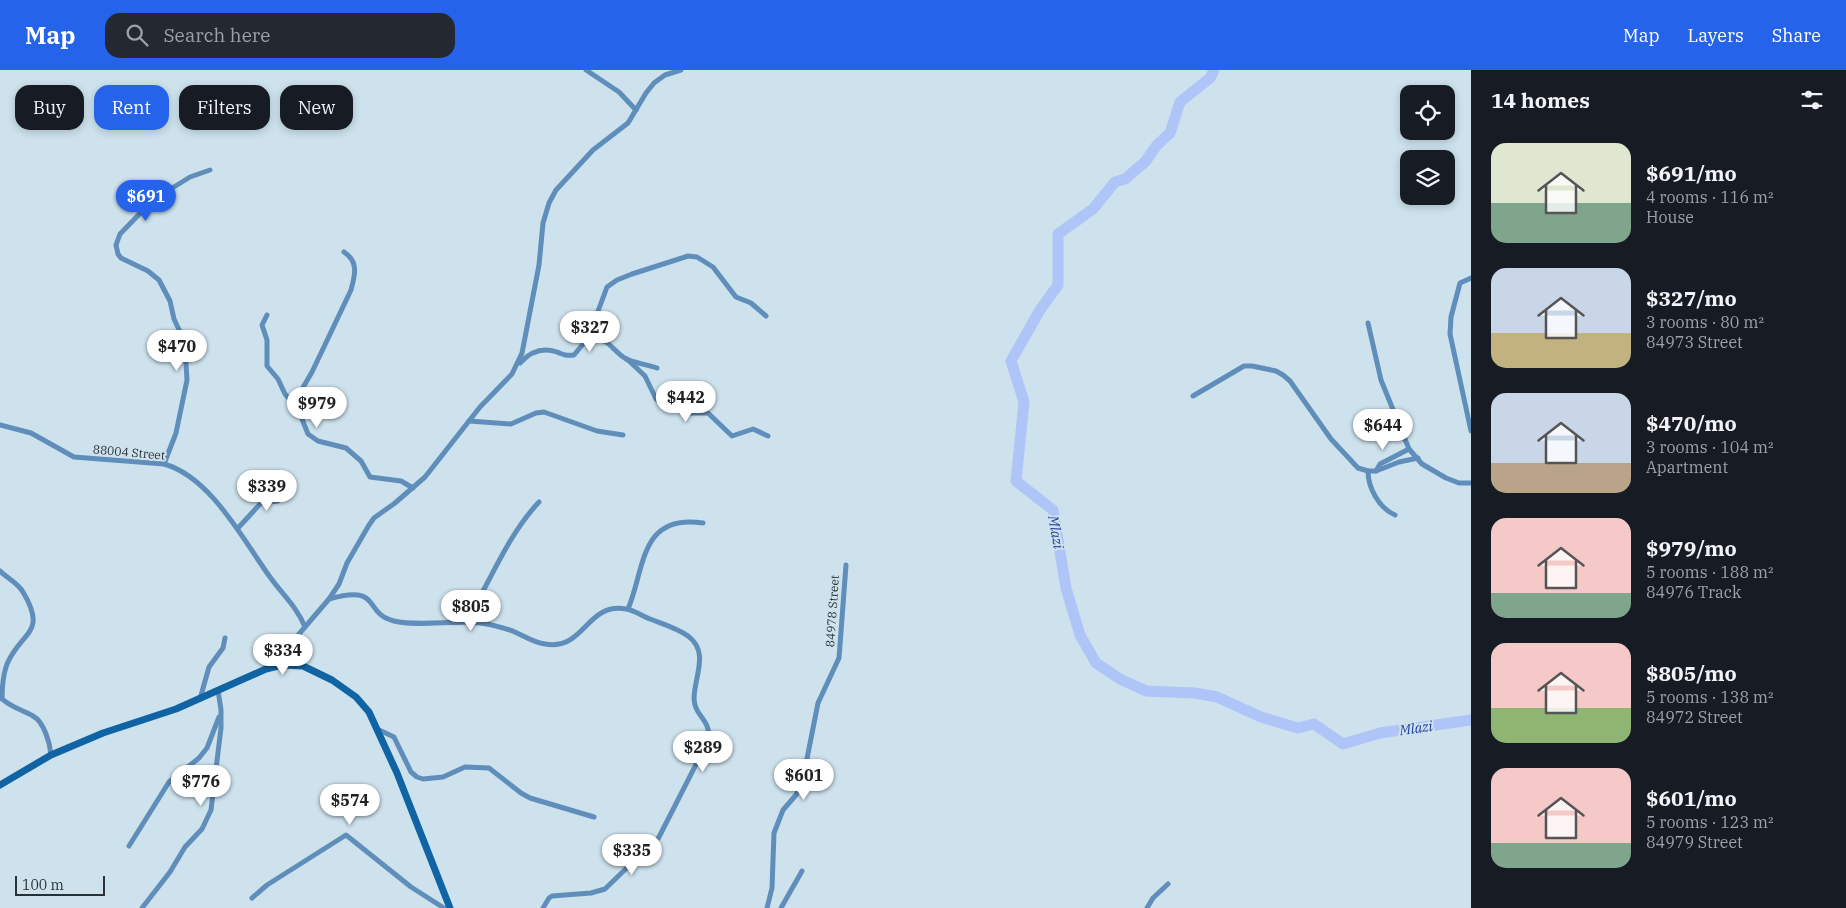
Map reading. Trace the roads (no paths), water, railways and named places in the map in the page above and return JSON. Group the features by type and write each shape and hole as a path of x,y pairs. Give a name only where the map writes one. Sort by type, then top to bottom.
{"street":[{"path":"586,70 619,92 636,110"},
{"path":"518,365 539,265 543,223 556,190 604,141 628,123 649,89 657,80 664,75 679,70"},
{"path":"164,464 176,432 187,380 185,347 174,319 170,301 160,280 148,271 121,258 116,245 120,234 153,200 190,177 210,170"},
{"path":"294,403 312,372 351,290 355,276 355,265 350,256 344,252"},
{"path":"282,665 304,627 329,599 339,584 346,563 374,518 425,477 469,421 530,353 548,350 566,356 574,355 588,338 607,287 617,280 632,274 688,256 697,258 713,267 736,297 751,303 766,316"},
{"path":"1471,278 1460,283 1451,317 1450,334 1471,431"},
{"path":"267,315 262,325 267,340 266,362 278,379 285,394 298,408 308,434 313,439 346,448 361,461 370,477 401,482 413,488"},
{"path":"1368,323 1380,380 1409,449 1422,464 1446,478 1459,483 1471,483"},
{"path":"588,338 604,340 612,345 642,372 656,399 664,405 692,414 708,413 732,436 753,430 768,436"},
{"path":"627,359 657,368"},
{"path":"1193,396 1244,366 1276,371 1290,381 1331,439 1358,468 1376,471 1399,462 1418,458"},
{"path":"469,421 511,424 536,413 544,412 597,431 623,435"},
{"name":"88004 Street","path":"0,425 31,433 74,457 164,464 176,467 190,476 238,528 271,578 296,608 304,627"},
{"path":"1376,471 1380,464 1409,449"},
{"path":"1368,471 1369,482 1381,504 1388,512 1395,515"},
{"path":"238,528 261,503 278,501 281,496"},
{"path":"466,622 512,538 539,502"},
{"path":"628,609 637,576 651,541 664,530 679,522 703,523"},
{"name":"84978 Street","path":"767,908 772,888 774,833 783,810 796,795 802,784 818,703 839,658 846,566"},
{"path":"0,571 22,591 31,608 34,622 30,632 8,663 2,683 1,698 13,708 38,719 47,737 51,755"},
{"path":"329,599 349,595 365,596 370,599 380,613 395,621 466,622 496,626 543,644 556,645 565,644 575,638 588,623 606,610 628,609 688,635 700,650 701,656 694,701 696,711 709,729 709,740 654,845 626,868 610,886 591,893 552,896 543,908"},
{"path":"200,699 209,667 223,648 225,638"},
{"path":"0,785 51,755 103,733 176,709 266,669 282,665 303,666 332,680 356,697 369,712 450,908"},
{"path":"142,908 170,872 184,846 202,829 208,815 219,746 221,710 218,690"},
{"path":"129,846 169,782 207,748 221,710"},
{"path":"377,729 394,737 411,772 417,777 423,779 443,777 465,767 489,768 530,798 594,817"},
{"path":"252,898 267,885 346,835 411,887 444,908"},
{"path":"781,908 802,871"},
{"path":"1147,908 1152,898 1168,884"}],"waterway":[{"name":"Mlazi","path":"1214,70 1210,78 1180,102 1170,133 1157,145 1145,162 1125,179 1115,182 1093,209 1058,234 1058,285 1040,310 1011,361 1024,402 1016,481 1053,510 1066,588 1080,635 1096,663 1120,679 1146,691 1195,693 1217,697 1261,717 1298,728 1314,724 1343,744 1380,733 1471,720"}]}
